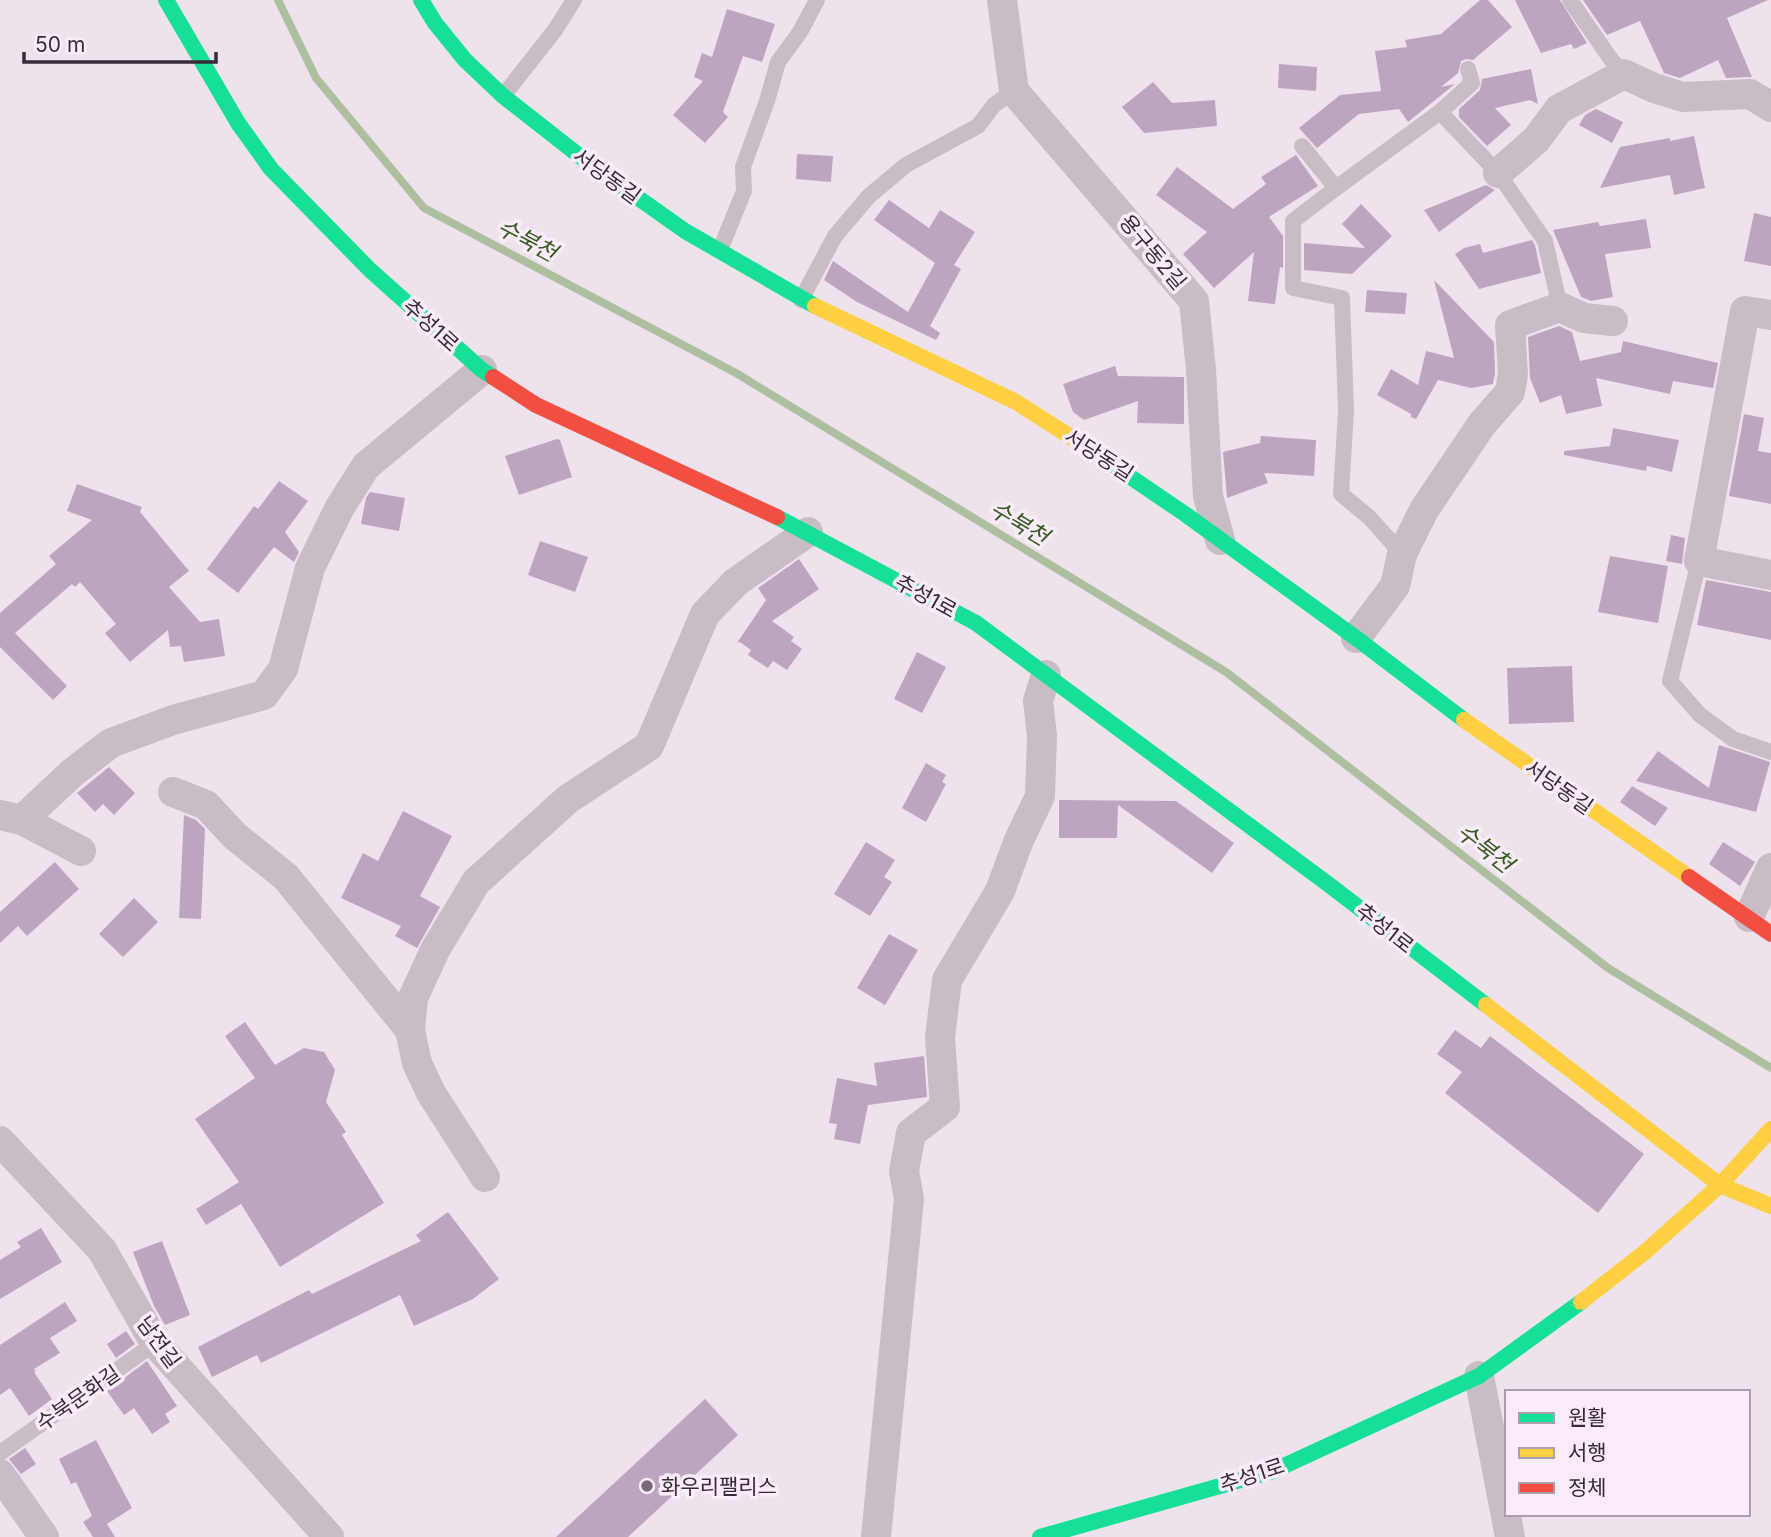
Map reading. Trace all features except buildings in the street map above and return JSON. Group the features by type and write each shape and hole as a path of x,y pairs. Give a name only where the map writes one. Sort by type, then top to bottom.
{"street":[{"name":"추성1로","path":"166,0 238,123 271,169 370,270 482,370 536,405 808,532 976,624 1328,884 1723,1182"},
{"name":"서당동길","path":"421,0 435,23 465,60 503,96 586,161 685,231 801,300 1016,402 1116,466 1356,638 1435,700 1760,925"},
{"path":"1002,0 1014,91"},
{"path":"1498,173 1536,140 1559,109 1624,74 1654,88 1683,97 1750,94 1771,107"},
{"name":"용구동2길","path":"1014,91 1194,301 1208,496 1220,540"},
{"path":"1356,638 1395,586 1402,554 1424,510 1482,424 1510,392 1513,374 1510,325 1560,307 1584,318 1613,321"},
{"path":"1771,315 1745,311 1699,561 1771,575"},
{"path":"81,851 11,818 111,743 173,720 264,695 283,669 310,568 340,507 366,466 482,370"},
{"path":"485,1177 431,1093 417,1063 410,1030 412,998 435,950 476,882 568,799 649,746 705,614 736,582 808,532"},
{"path":"876,1537 909,1199 904,1171 911,1132 945,1107 940,1037 947,981 1000,891 1019,840 1040,796 1042,736 1038,701 1046,675"},
{"path":"173,792 206,805 235,836 286,877 410,1030"},
{"path":"1760,925 1771,868"},
{"name":"추성1로","path":"1040,1537 1273,1471 1479,1376 1645,1252 1723,1182 1771,1129"},
{"name":"남전길","path":"0,1141 102,1250 155,1343 328,1537"},
{"path":"1723,1182 1771,1206"},
{"path":"1479,1376 1505,1511"},
{"path":"0,1474 44,1537"},
{"path":"1506,1516 1510,1537"}],"lane":[{"path":"503,96 555,30 574,0"},
{"path":"720,250 744,191 743,167 778,62 800,32 817,0"},
{"path":"1570,0 1624,74"},
{"path":"1402,554 1370,518 1341,494 1346,410 1342,298 1293,288 1293,221 1440,112 1472,83 1468,69"},
{"path":"801,300 835,236 869,196 906,165 978,127 993,105 1014,91"},
{"path":"1440,112 1498,173 1545,241 1560,307"},
{"path":"1302,146 1336,188"},
{"path":"1699,561 1670,681 1700,715 1733,739 1771,752"},
{"name":"수북문화길","path":"0,1453 155,1343"}],"waterway":[{"name":"수북천","path":"278,0 316,78 424,208 736,373 1226,672 1608,968 1771,1068"}],"traffic: fast":[{"path":"166,0 238,123 271,169 370,270 493,377"},
{"path":"421,0 435,23 465,60 503,96 586,161 685,231 815,306"},
{"path":"1085,446 1185,514 1464,720"},
{"path":"777,517 976,623 1328,884 1486,1005"},
{"path":"1040,1537 1273,1471 1479,1376 1581,1302"}],"traffic: slow":[{"path":"815,306 1016,402 1085,446"},
{"path":"1464,720 1689,877"},
{"path":"1486,1005 1720,1185 1771,1206"},
{"path":"1581,1302 1645,1252 1720,1185 1771,1129"}],"traffic: jam":[{"path":"493,377 536,405 777,517"},
{"path":"1689,877 1771,934"}],"place":[{"name":"화우리팰리스","path":"647,1486"}]}
